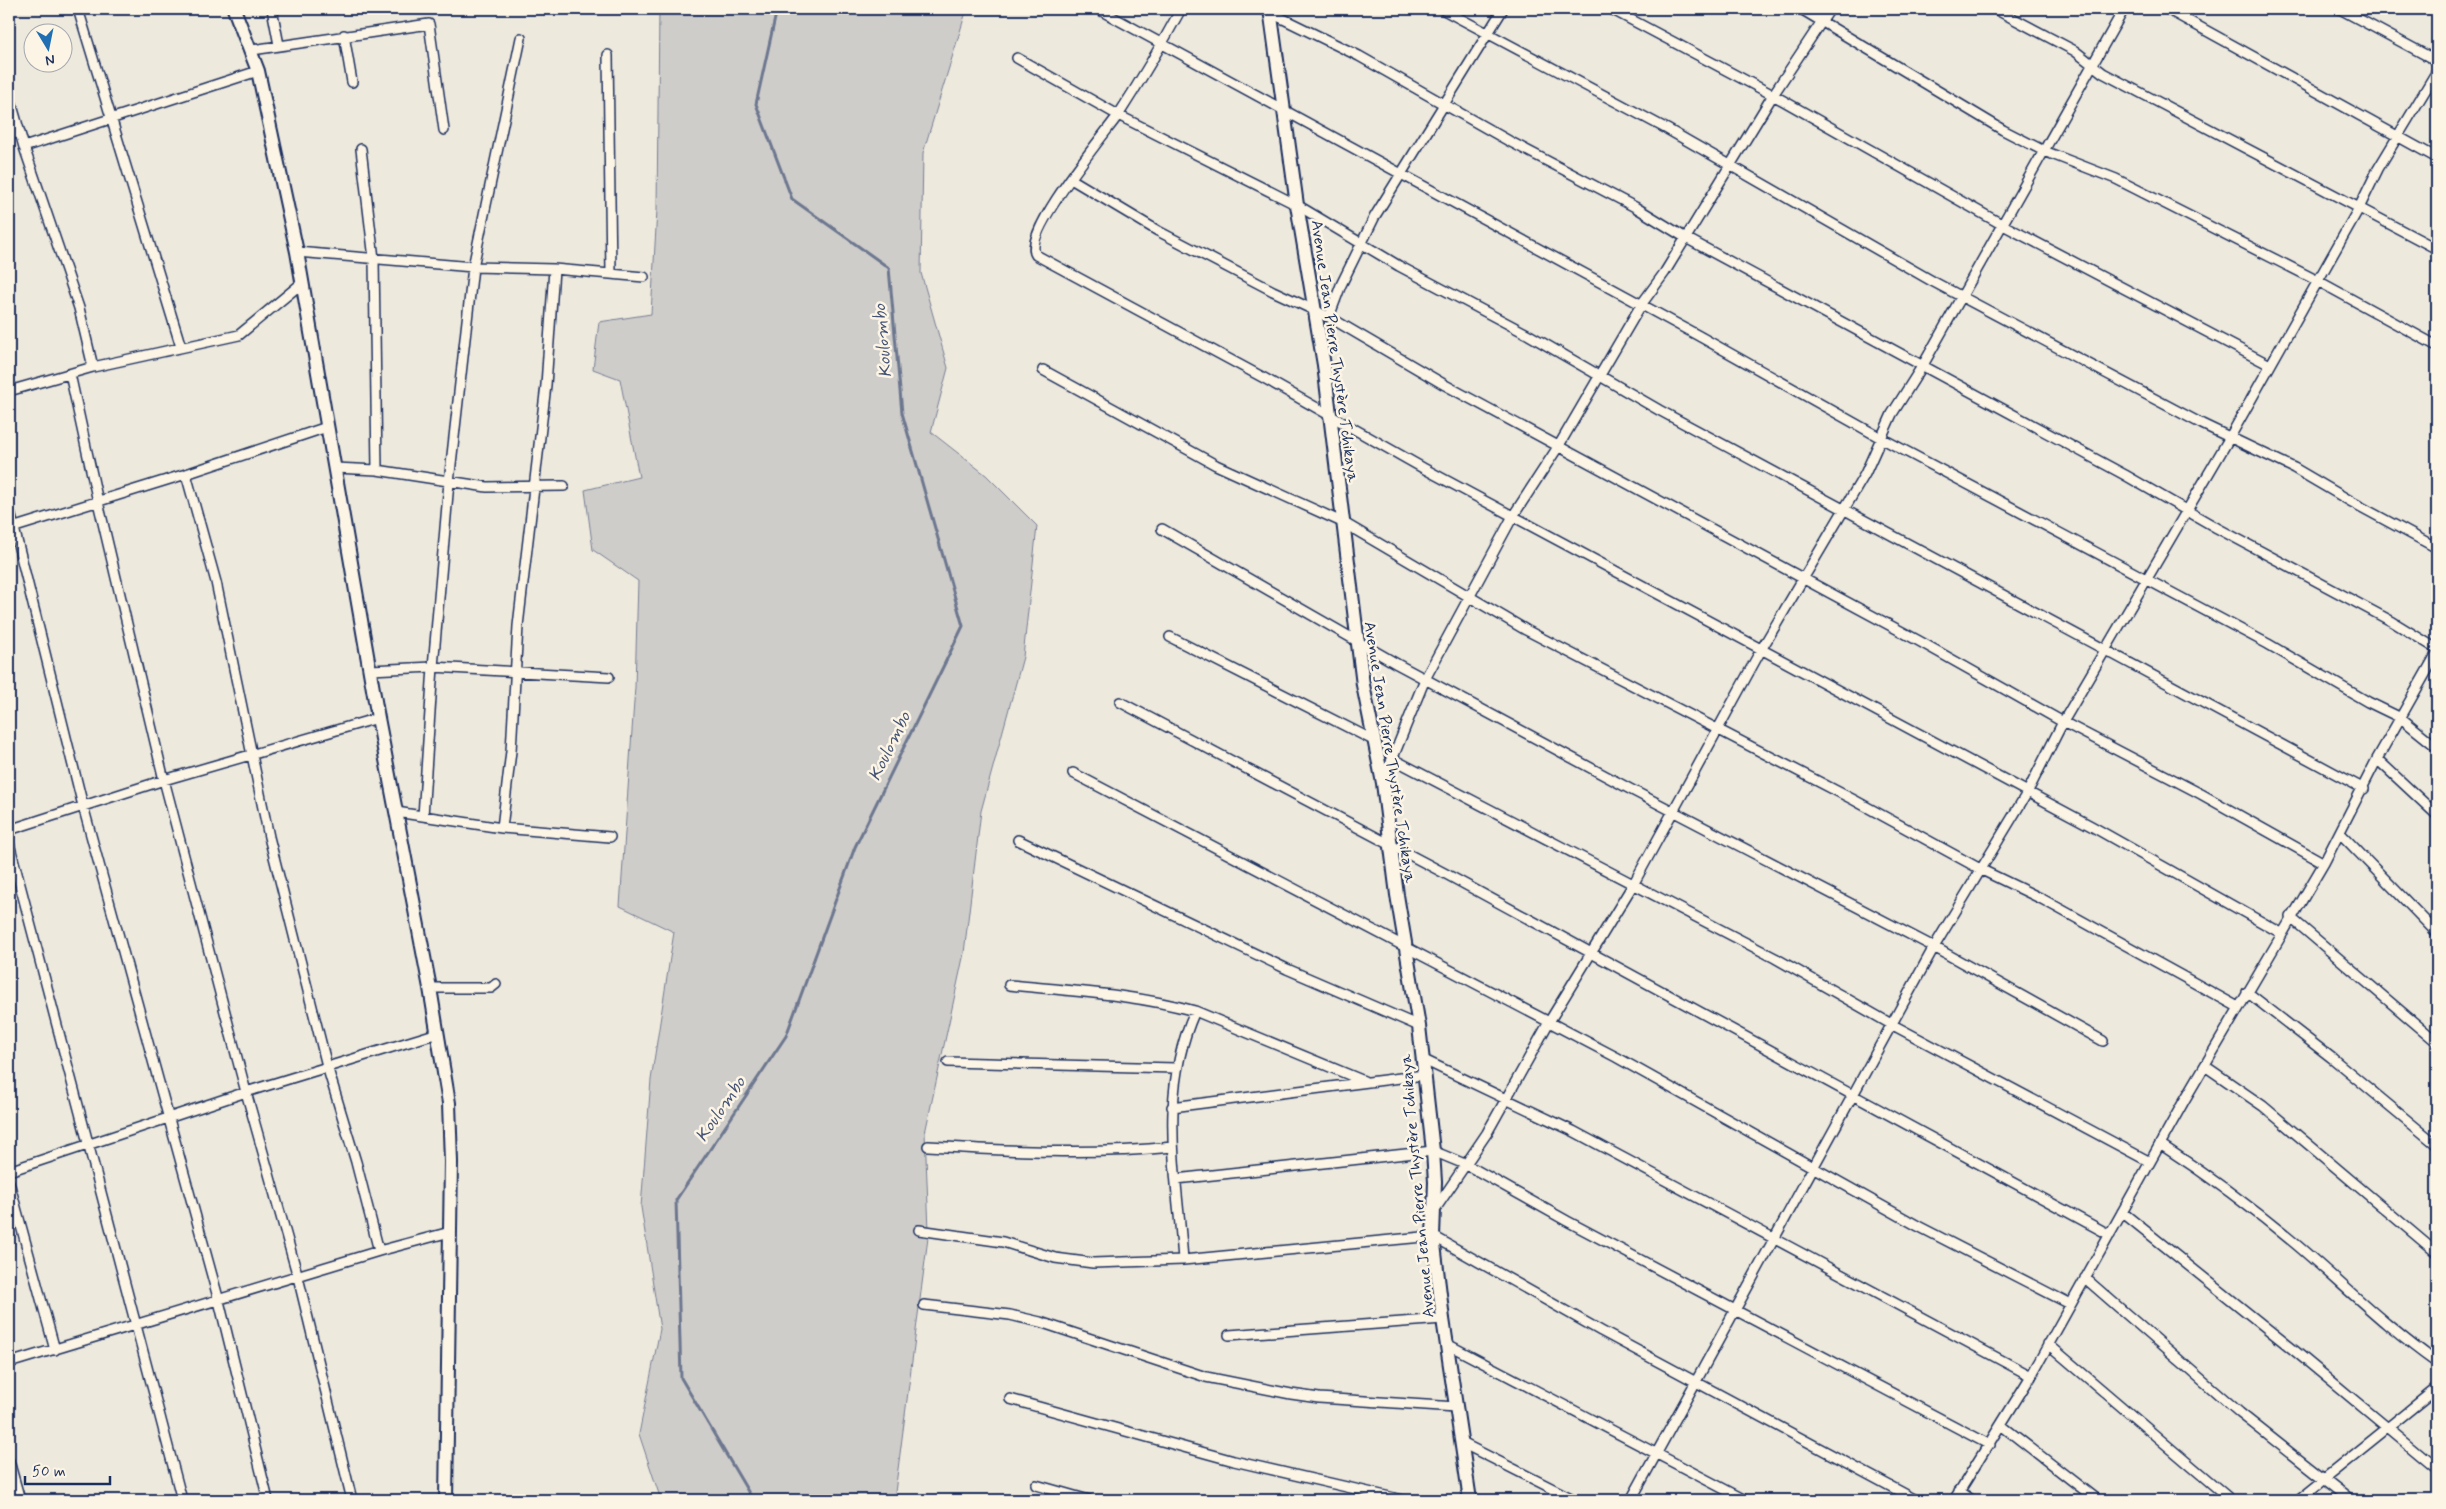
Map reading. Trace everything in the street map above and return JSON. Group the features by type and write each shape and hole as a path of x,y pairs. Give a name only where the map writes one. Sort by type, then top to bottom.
{"street":[{"path":"78,9 181,347"},
{"path":"234,9 252,50 258,71 297,252 378,718 430,988 449,1103 452,1162 446,1500"},
{"path":"272,9 279,45"},
{"path":"1098,9 1284,112 1401,173 1881,438 2147,579 2400,718 2437,747"},
{"path":"1181,9 1118,115 1071,179 1037,234 1033,250 1036,255 1264,378 1331,418 2093,827 2281,933"},
{"path":"1442,9 1488,32 1730,165 1963,297 2230,437 2294,468 2437,548"},
{"path":"1329,317 1341,285 1375,216 1503,9"},
{"path":"1611,9 1773,95 2003,225 2270,366"},
{"path":"1801,9 2004,130 2044,151 2116,179 2318,281 2437,346"},
{"path":"1383,783 1425,679 1513,516 1558,447 1641,305 1686,238 1773,95 1830,9"},
{"path":"1994,9 2075,51 2103,73 2437,250"},
{"path":"1433,1213 1467,1165 1508,1099 1549,1022 1634,883 1761,650 1805,580 1865,474 1900,400 1924,366 2044,151 2094,66 2124,9"},
{"path":"2167,9 2437,158"},
{"path":"2340,9 2437,61"},
{"path":"1268,10 1346,49 1635,207 1686,238 2125,474 2385,618 2437,649"},
{"name":"Avenue Jean Pierre Thystère Tchikaya","path":"1268,10 1297,205 1316,310 1363,685 1383,783 1390,846 1419,1026 1433,1151 1435,1182 1434,1236 1443,1320 1470,1500"},
{"path":"252,50 429,24 444,130"},
{"path":"344,35 352,82"},
{"path":"423,816 433,667 473,267 521,38"},
{"path":"608,55 611,273"},
{"path":"1017,58 1118,115 1297,205 1362,244 1529,335 1598,376 1844,510 2106,649 2236,722 2364,789"},
{"path":"24,146 112,116 258,71"},
{"path":"1631,1500 1655,1453 1697,1383 1934,947 1982,870 2027,792 2063,722 2230,437 2359,208 2378,169 2400,136 2437,71"},
{"path":"9,95 19,132 79,308 93,367"},
{"path":"9,135 19,132"},
{"path":"361,148 374,259 377,470"},
{"path":"1071,179 1158,231 1273,291 1329,317 1382,350 1558,447 1919,640 2063,722 2201,794 2324,863"},
{"path":"297,252 473,267 554,269 644,277"},
{"path":"502,828 511,751 519,617 551,331 554,269"},
{"path":"9,391 93,367 242,334 302,284"},
{"path":"1042,370 1216,465 1344,523 1526,630 1854,800 1982,870 2042,899 2238,1007"},
{"path":"70,374 98,502 164,780 246,1092 298,1277 352,1500"},
{"path":"11,528 186,474 327,427"},
{"path":"335,468 377,470 487,487 564,486"},
{"path":"186,474 216,582 269,837 327,1066 356,1162 379,1251"},
{"path":"9,508 11,528 83,806 219,1301 268,1500"},
{"path":"1162,530 1425,679 1630,789 1674,810 1934,947 2103,1041"},
{"path":"1170,637 1375,741"},
{"path":"1954,1500 1990,1445 2238,1007 2290,917 2324,863 2364,789 2377,759 2400,718 2435,665 2437,653"},
{"path":"370,670 433,667 515,670 609,677"},
{"path":"1120,702 1591,952 2110,1235"},
{"path":"9,830 164,780 378,718"},
{"path":"1392,758 1775,958 1892,1024 2150,1162"},
{"path":"2377,759 2437,814"},
{"path":"1073,773 1616,1057 1918,1226 2070,1304"},
{"path":"396,812 502,828 610,838"},
{"path":"2340,833 2437,933"},
{"path":"1018,840 1287,969 1419,1026"},
{"path":"9,843 138,1326 182,1500"},
{"path":"2290,917 2437,1042"},
{"path":"430,988 491,988 496,984"},
{"path":"1009,985 1130,996 1195,1011 1364,1081"},
{"path":"2247,992 2332,1058 2437,1145"},
{"path":"1183,1260 1173,1147 1172,1106 1175,1068 1185,1032 1195,1011"},
{"path":"9,1171 246,1092 438,1033"},
{"path":"1422,1059 1573,1130 2030,1376"},
{"path":"948,1062 1175,1068"},
{"path":"2205,1066 2262,1106 2437,1253"},
{"path":"1172,1106 1424,1075"},
{"path":"2160,1144 2233,1194 2296,1244 2396,1332 2437,1363"},
{"path":"928,1146 1022,1152 1094,1153 1173,1147"},
{"path":"1176,1180 1433,1151 1467,1165 1567,1221 1990,1445"},
{"path":"9,1182 55,1350"},
{"path":"2122,1212 2175,1253 2437,1469"},
{"path":"919,1230 1003,1242 1075,1262 1141,1263 1434,1236 1697,1383 1916,1500"},
{"path":"9,1363 138,1326 379,1251 450,1232"},
{"path":"2085,1278 2240,1413 2323,1481 2350,1500"},
{"path":"924,1305 1010,1315 1040,1322 1206,1376 1291,1394 1319,1398 1456,1407"},
{"path":"1229,1335 1443,1320"},
{"path":"1447,1344 1745,1500"},
{"path":"2048,1344 2231,1500"},
{"path":"2298,1500 2437,1388"},
{"path":"1010,1399 1234,1461 1402,1500"},
{"path":"2001,1425 2097,1500"},
{"path":"1462,1443 1575,1500"},
{"path":"9,1461 20,1500"},
{"path":"1036,1485 1089,1500"},
{"path":"1959,1491 1972,1500"}],"shaded area":[{"path":"659,9 965,9 965,15 923,153 921,273 948,368 931,432 986,475 1037,526 1023,657 981,811 964,953 925,1133 929,1230 894,1500 661,1500 639,1434 660,1329 641,1207 651,1080 674,932 620,906 635,687 638,581 593,550 585,490 639,477 620,379 593,369 599,322 651,314 657,210"}],"waterway":[{"name":"Koulombo","path":"753,1500 681,1378 676,1200 786,1036 855,847 963,626 902,413 889,268 792,199 756,104 777,9"}]}
